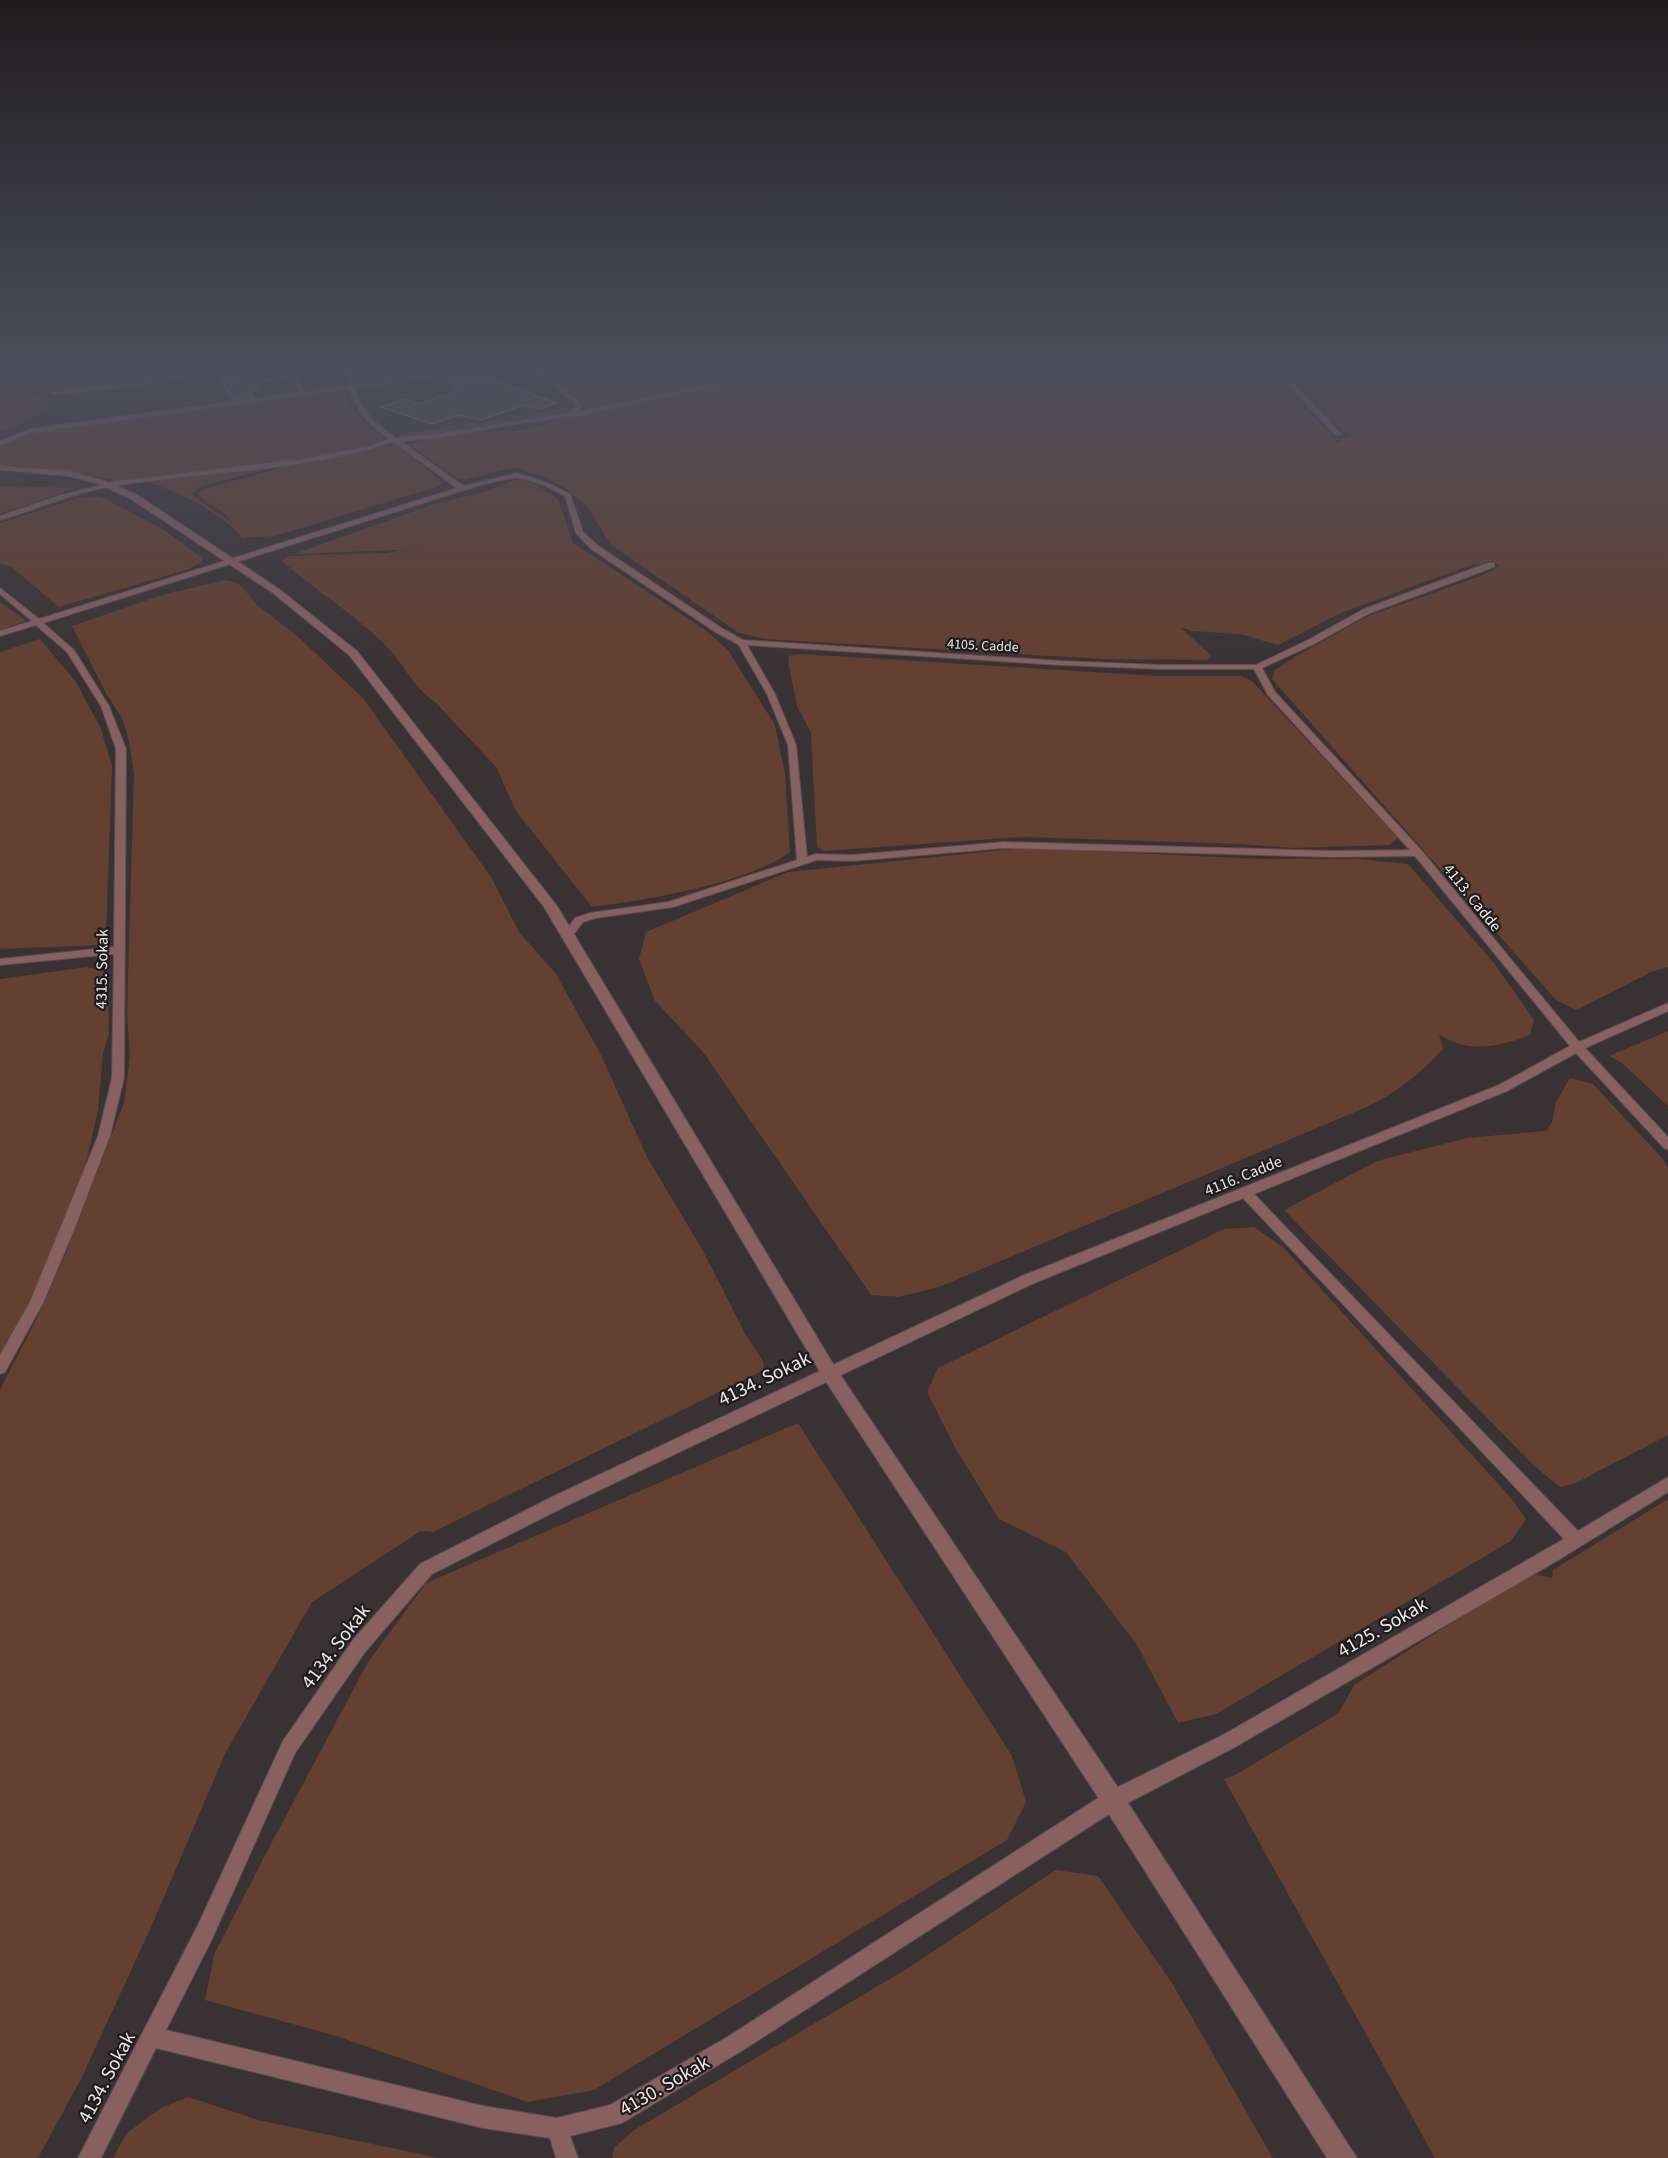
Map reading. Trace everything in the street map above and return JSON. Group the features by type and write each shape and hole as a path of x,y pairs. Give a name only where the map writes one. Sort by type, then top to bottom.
{"street":[{"path":"0,468 56,471 112,484 276,591 353,653 550,906 829,1372 1113,1800 1343,2158"},
{"path":"0,518 49,500 112,484 247,468"},
{"path":"432,468 463,489"},
{"name":"4105. Cadde","path":"463,489 517,475 546,484 568,495 580,533 594,547 741,642 1161,668 1257,667 1311,642 1367,611 1491,565"},
{"path":"0,634 463,489"},
{"name":"4315. Sokak","path":"0,590 70,650 105,705 121,749 118,1078 104,1136 36,1303 0,1368"},
{"path":"741,642 771,694 792,745 802,860"},
{"name":"4113. Cadde","path":"1257,667 1271,693 1418,853 1576,1047 1668,1145"},
{"path":"567,936 579,920 594,915 669,905 745,882 802,860 1004,845 1332,854 1418,853"},
{"path":"0,962 118,950"},
{"name":"4116. Cadde","path":"829,1372 1027,1280 1503,1088 1576,1047 1668,1007"},
{"path":"1245,1192 1576,1540"},
{"name":"4134. Sokak","path":"89,2158 205,1932 289,1747 359,1646 426,1569 571,1496 829,1372"},
{"name":"4125. Sokak","path":"1113,1800 1229,1741 1576,1540 1668,1484"},
{"name":"4130. Sokak","path":"153,2037 483,2117 557,2129 614,2115 736,2043 1113,1800"},
{"path":"557,2129 567,2158"}],"shaded area":[{"path":"33,468 237,468 119,481"},
{"path":"273,468 199,487 191,494 229,521 224,514 198,494 203,489 282,468 425,468 442,482 440,486 275,536 242,538 210,510 169,490 143,481"},
{"path":"442,468 512,468 465,480 458,479"},
{"path":"517,468 1668,468 1668,967 1651,972 1577,1010 1556,1000 1272,679 1275,670 1296,656 1366,617 1481,576 1501,566 1495,563 1471,565 1343,612 1278,645 1240,634 1193,631 1180,627 1212,656 1208,660 1102,659 766,639 739,633 611,545 587,506 568,490 547,478"},
{"path":"517,479 535,484 558,499 573,543 705,630 728,650 775,725 785,773 790,852 771,863 722,882 667,895 592,907 516,811 496,767 420,689 383,643 359,621 282,561 288,556 387,553 431,544 399,550 294,554 429,506 490,490"},
{"path":"0,486 75,488 0,514"},
{"path":"100,496 166,531 202,558 201,562 189,569 59,607 13,568 0,563 0,523 79,498"},
{"path":"227,580 241,585 256,604 296,635 363,698 491,877 519,932 556,974 601,1055 647,1157 703,1251 747,1337 763,1361 764,1370 433,1532 421,1531 312,1602 225,1754 152,1925 81,2079 38,2158 0,2158 0,1390 38,1316 66,1253 124,1103 130,1056 127,1013 134,774 129,741 122,718 107,695 72,626 165,594"},
{"path":"0,602 26,621 0,630"},
{"path":"40,639 76,682 101,729 112,766 106,934 99,945 0,949 0,652"},
{"path":"800,654 1159,676 1241,676 1252,681 1398,838 1390,845 1293,848 1240,844 1023,837 824,851 817,847 811,733 797,706 788,660 789,656"},
{"path":"1022,848 1261,859 1359,859 1408,864 1494,963 1534,1020 1530,1035 1507,1043 1472,1046 1450,1040 1439,1034 1443,1049 1398,1089 1367,1107 939,1287 898,1297 871,1295 703,1052 655,1001 639,959 646,932 788,872"},
{"path":"87,967 108,973 109,1034 103,1053 98,1110 83,1176 31,1300 0,1354 0,979"},
{"path":"1668,1031 1668,1106 1622,1063 1609,1056"},
{"path":"1570,1078 1593,1084 1663,1159 1668,1168 1668,1435 1576,1483 1560,1487 1533,1465 1284,1210 1377,1161 1467,1138 1546,1131 1553,1120 1555,1104"},
{"path":"1254,1227 1283,1247 1511,1498 1526,1519 1511,1541 1216,1714 1178,1723 1137,1645 1066,1552 999,1519 957,1451 927,1392 938,1368 1224,1229"},
{"path":"798,1423 1012,1756 1026,1802 1007,1840 594,2090 528,2102 333,2035 205,2000 214,1955 264,1857 368,1662 426,1583"},
{"path":"1668,1499 1668,2158 1435,2158 1224,1779 1235,1775 1339,1713 1354,1685 1530,1573 1552,1578 1553,1570"},
{"path":"1056,1870 1098,1876 1172,1983 1273,2158 612,2158 614,2148 634,2130 910,1967"},
{"path":"188,2097 258,2120 439,2158 113,2158 127,2133 161,2108"}]}
